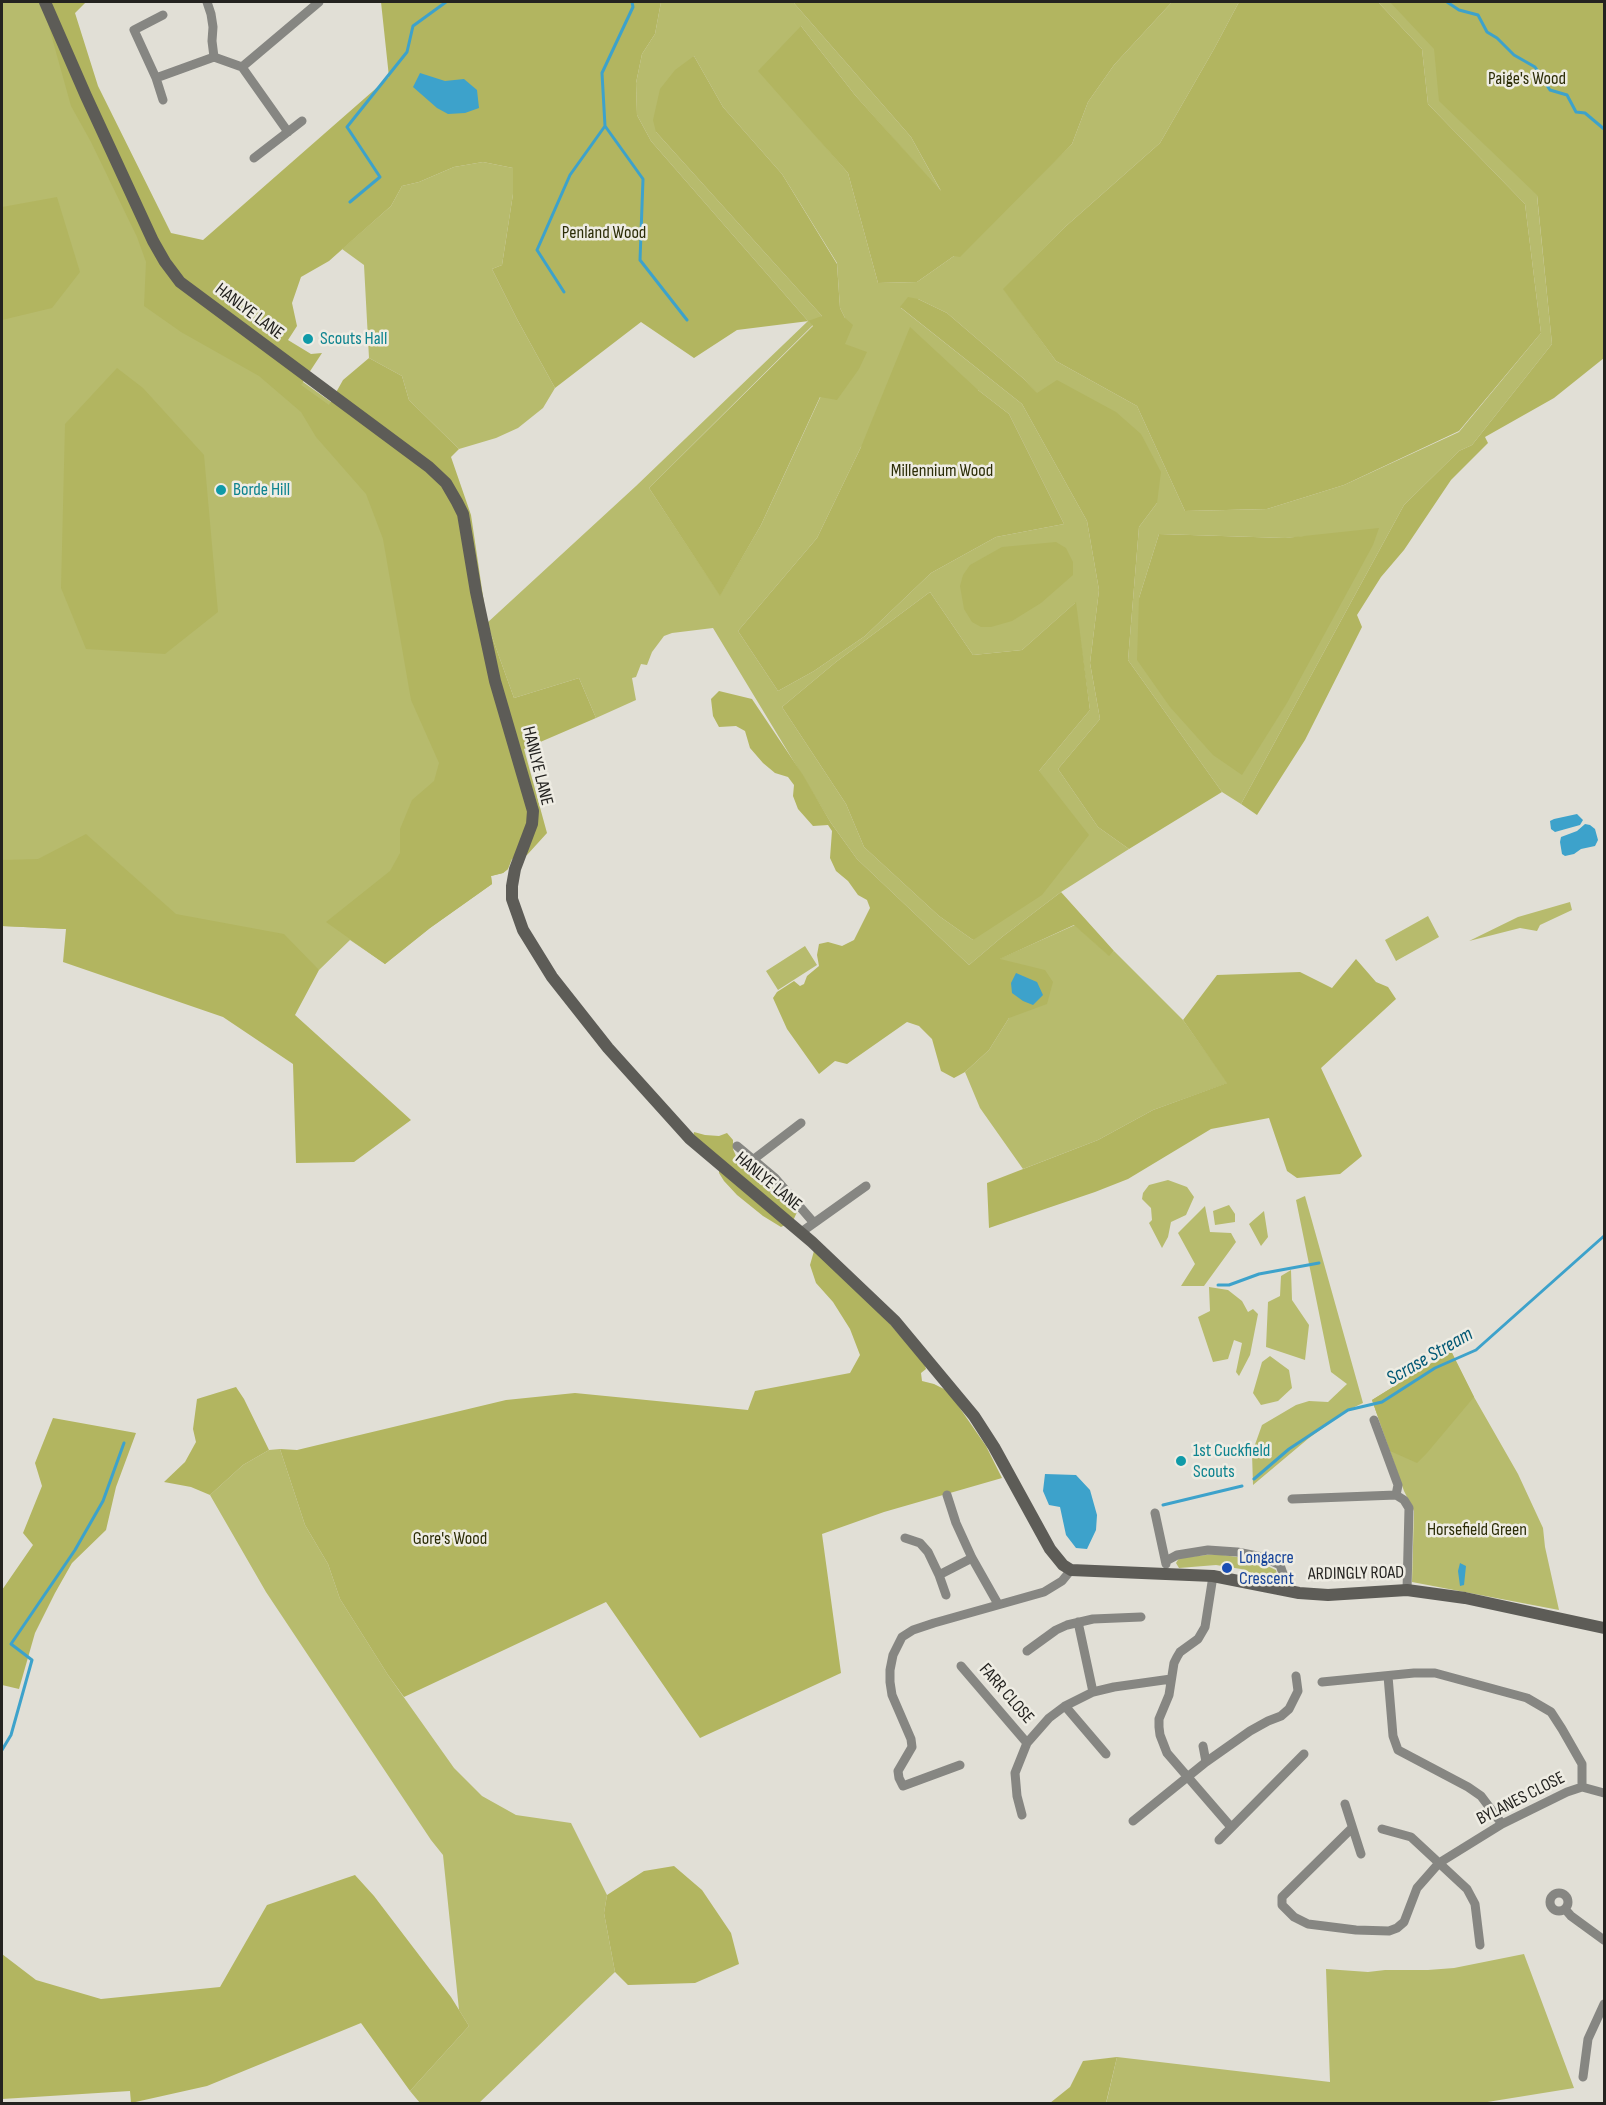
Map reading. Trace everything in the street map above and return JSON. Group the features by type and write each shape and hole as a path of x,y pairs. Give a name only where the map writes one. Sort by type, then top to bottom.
{"street":[{"name":"HANLYE LANE","path":"45,2 153,241 180,282 429,467 451,490 463,514 476,592 495,681 532,811 532,824 515,869 512,886 515,910 523,930 552,977 573,1006 690,1139 843,1270 895,1321 957,1393 994,1447 1050,1549 1063,1565 1071,1570"},
{"path":"207,2 213,27 214,57"},
{"path":"242,67 319,2"},
{"path":"163,100 156,78 134,30 164,15"},
{"path":"156,78 189,64 214,57 242,67 288,132"},
{"path":"254,158 302,121"},
{"path":"754,1159 801,1122"},
{"path":"737,1146 775,1178 814,1223"},
{"path":"800,1233 866,1186"},
{"path":"1374,1420 1398,1485 1396,1495"},
{"path":"947,1495 956,1523 972,1558 998,1604"},
{"path":"1292,1499 1396,1495 1404,1500 1409,1508 1407,1590"},
{"path":"1155,1513 1166,1567"},
{"path":"905,1538 920,1543 928,1552 946,1595"},
{"path":"1166,1567 1177,1554 1208,1550 1237,1552 1262,1557 1280,1565 1288,1591"},
{"path":"939,1575 972,1558"},
{"name":"ARDINGLY ROAD","path":"1071,1570 1166,1567 1288,1591 1328,1595 1407,1590 1465,1598 1605,1628"},
{"path":"960,1765 903,1786 898,1771 912,1746 892,1695 890,1670 893,1654 902,1637 934,1623 1044,1592 1062,1581 1071,1570"},
{"path":"1213,1576 1205,1627 1198,1639 1180,1652 1177,1657 1169,1695 1159,1719 1160,1735 1167,1753 1231,1827"},
{"path":"1027,1651 1056,1630 1078,1622 1108,1617 1141,1617"},
{"path":"1078,1622 1093,1692"},
{"name":"FARR CLOSE","path":"960,1666 1027,1743"},
{"path":"1322,1682 1435,1673 1527,1698 1551,1712 1582,1764 1582,1787"},
{"path":"1133,1821 1206,1762 1250,1731 1281,1716 1289,1709 1298,1691 1296,1676"},
{"path":"1388,1676 1393,1736 1398,1750 1481,1796 1502,1824"},
{"path":"1023,1815 1017,1796 1016,1773 1027,1743 1049,1718 1065,1706 1093,1692 1171,1679"},
{"path":"1065,1706 1106,1754"},
{"path":"1203,1746 1206,1762"},
{"path":"1219,1840 1304,1754"},
{"name":"BYLANES CLOSE","path":"1352,1828 1282,1897 1282,1905 1294,1917 1308,1924 1356,1930 1389,1931 1404,1922 1417,1888 1439,1863 1502,1824 1567,1792 1582,1787 1605,1793"},
{"path":"1345,1804 1360,1854"},
{"path":"1382,1829 1411,1837 1467,1889 1475,1904 1480,1945"},
{"path":"1565,1909 1571,1916 1605,1940"},
{"path":"1583,2077 1588,2039 1605,2004"}],"green space":[{"name":"Borde Hill","path":"2,2 41,2 106,152 240,337 373,432 508,869 491,876 492,884 430,928 385,964 350,940 319,970 66,929 2,926"},
{"name":"Penland Wood","path":"42,2 86,2 75,13 98,86 171,233 203,240 389,77 381,2 661,2 655,34 642,54 636,83 637,115 651,141 808,321 822,316 656,132 653,120 660,89 675,70 694,56 723,107 782,174 837,264 840,308 845,318 853,325 845,344 867,352 859,369 837,400 820,397 761,525 720,596 649,488 813,326 809,321 737,330 694,358 641,322 555,388 492,269 502,265 513,194 513,168 483,162 454,167 419,182 402,186 391,206 329,261 301,277 292,303 297,326 288,340 311,354 322,353 301,385 329,405 343,380 369,358 402,376 409,400 459,449 451,457 471,515 487,623 514,698 579,678 596,718 524,749 547,833 527,855 512,859 508,869 491,876 492,884 430,928 385,964 326,922 390,871 400,853 400,829 412,800 434,781 439,763 411,700 383,539 366,494 316,437 301,412 259,376 181,332 144,306 146,262 137,237 71,106"},
{"path":"661,2 793,2 911,137 943,195 855,95 801,26 818,138 848,173 878,283 917,282 954,256 1072,144 1088,102 1114,65 1172,2 1239,2 1160,143 1065,227 1004,289 1056,361 1137,406 1185,511 1267,509 1344,485 1459,432 1541,333 1525,204 1428,104 1422,49 1378,2 1604,2 1537,196 1552,344 1472,445 1459,451 1404,505 1241,804 1222,792 1128,660 1139,527 1157,503 1037,394 1024,379 947,313 918,299 901,308 1022,404 1087,521 1099,590 1090,663 1100,719 1058,769 1098,827 1129,849 1061,892 969,965 857,859 831,823 713,628 664,636 652,652 647,665 641,664 636,677 632,678 636,700 596,718 579,678 514,698 487,623 636,486 808,321 651,141 637,115 636,83 642,54 655,34","holes":["694,56 723,107 782,174 837,263 840,308 845,318 845,344 761,525 720,595 649,488 822,316 656,132","978,390 1009,414 1064,524 996,537 931,573 865,636 814,671 778,691 738,631 817,538 861,447","1159,534 1285,538 1325,535 1139,598","930,592 973,655 1022,650 1075,603 1090,710 1039,771 973,940 939,916 864,847 846,804 782,707 836,662"]},
{"path":"793,2 1172,2 1114,65 1088,102 1072,144 960,257 954,256 917,282 878,283 848,173 758,71 801,26 855,95 941,191 911,137"},
{"path":"1239,2 1378,2 1422,49 1428,104 1525,204 1541,333 1459,431 1344,485 1267,509 1185,511 1137,406 1056,361 1003,289 1065,227 1160,143"},
{"name":"Paige's Wood","path":"1390,2 1604,2 1604,358 1554,398 1485,437 1488,443 1451,480 1404,550 1381,577 1357,615 1362,627 1305,740 1257,815 1241,804 1404,505 1459,451 1472,445 1552,344 1537,195 1439,101 1434,49"},
{"path":"483,162 513,168 513,194 502,265 492,269 555,388 543,408 518,428 496,438 459,449 409,400 402,376 369,358 364,265 342,249 391,206 402,186 419,182 454,167"},
{"path":"57,197 80,272 52,308 2,320 2,207"},
{"path":"908,297 918,299 947,313 1024,379 1037,393 1057,380 1116,412 1141,434 1161,472 1157,503 1139,527 1128,660 1222,792 1129,849 1098,827 1058,769 1100,719 1090,663 1099,590 1087,521 1022,404 900,307"},
{"name":"Millennium Wood","path":"910,327 978,390 1009,414 1064,524 996,537 931,573 865,636 814,671 778,691 738,631 817,538 861,447"},
{"path":"117,368 143,388 204,455 218,612 165,654 86,649 61,588 65,424"},
{"path":"1379,528 1373,545 1287,703 1242,775 1213,755 1170,707 1137,660 1139,598 1159,534 1285,538"},
{"path":"1056,542 1066,548 1073,562 1073,575 1041,603 1012,621 991,627 981,627 972,622 964,609 960,586 963,575 970,565 1002,547"},
{"path":"930,592 973,655 1022,650 1076,602 1090,710 1039,771 1089,835 1042,895 973,940 939,916 864,847 846,804 782,707 836,662"},
{"path":"719,691 752,699 803,775 831,823 857,859 969,965 1061,892 1114,951 1109,956 1074,925 1000,959 1045,970 1053,982 1047,1004 1009,1018 989,1050 965,1072 954,1078 941,1071 932,1039 919,1026 907,1022 847,1064 835,1061 819,1074 787,1029 773,998 777,992 794,981 800,986 804,984 807,976 819,966 817,955 819,944 828,942 842,946 854,940 870,908 867,900 858,895 848,881 836,871 830,858 832,831 828,825 813,826 798,809 793,796 794,785 788,777 775,773 763,763 750,748 745,731 736,726 719,727 713,716 711,699"},
{"path":"86,834 176,914 284,934 319,970 295,1015 411,1120 354,1162 296,1163 293,1064 223,1017 63,962 66,929 2,926 2,860 38,859"},
{"path":"1570,902 1572,910 1540,925 1537,931 1520,928 1469,941 1518,917"},
{"path":"1428,916 1439,937 1396,961 1385,940"},
{"path":"1075,925 1109,955 1114,951 1183,1020 1228,1083 1153,1110 1098,1140 1023,1169 980,1108 965,1072 989,1050 1009,1018 999,959"},
{"path":"805,946 817,965 778,990 766,971"},
{"path":"1356,959 1376,982 1388,987 1396,999 1321,1068 1362,1156 1340,1174 1297,1178 1287,1171 1269,1118 1211,1129 1128,1179 989,1228 987,1183 1098,1140 1153,1110 1227,1083 1183,1020 1217,975 1300,972 1332,988"},
{"path":"694,1132 719,1136 727,1133 733,1140 736,1156 790,1202 797,1212 793,1221 781,1227 737,1195 719,1173 719,1161 693,1137"},
{"path":"1168,1180 1187,1187 1194,1197 1186,1215 1171,1222 1168,1237 1162,1248 1149,1223 1152,1220 1151,1208 1142,1199 1149,1185"},
{"path":"1305,1196 1363,1403 1348,1410 1309,1438 1253,1485 1252,1453 1262,1425 1296,1405 1309,1401 1328,1402 1347,1384 1331,1372 1296,1200"},
{"path":"1229,1205 1235,1214 1235,1222 1215,1225 1213,1211"},
{"path":"1205,1206 1210,1232 1231,1233 1236,1242 1204,1286 1181,1286 1195,1264 1178,1233"},
{"path":"1264,1211 1268,1237 1261,1246 1249,1224"},
{"name":"Gore's Wood","path":"814,1251 869,1300 924,1363 926,1369 921,1373 922,1381 948,1391 986,1446 1002,1478 884,1512 822,1534 841,1673 700,1738 606,1602 404,1697 340,1599 328,1564 305,1525 280,1449 297,1450 506,1400 575,1393 748,1410 755,1391 850,1373 860,1355 850,1329 833,1302 816,1283 810,1265"},
{"path":"1291,1270 1292,1300 1309,1325 1305,1360 1266,1347 1268,1302 1280,1296 1281,1276"},
{"path":"1209,1287 1228,1290 1242,1301 1248,1312 1253,1309 1258,1314 1250,1355 1239,1376 1236,1372 1242,1343 1234,1340 1228,1359 1213,1362 1198,1317 1210,1311"},
{"name":"Horsefield Green","path":"1451,1351 1474,1397 1518,1474 1543,1528 1559,1610 1412,1582 1414,1511 1404,1491 1372,1400"},
{"path":"1451,1351 1474,1397 1417,1463 1390,1451 1372,1400"},
{"path":"1270,1356 1289,1370 1292,1388 1278,1401 1261,1405 1253,1393 1262,1362"},
{"path":"236,1387 269,1450 243,1465 210,1495 191,1487 164,1482 185,1462 196,1442 193,1429 197,1399"},
{"path":"53,1418 136,1433 116,1487 106,1530 72,1563 55,1593 35,1633 19,1689 2,1685 2,1590 33,1545 23,1533 42,1486 35,1463"},
{"path":"280,1449 305,1525 328,1564 340,1599 388,1675 454,1768 482,1796 516,1815 571,1823 607,1895 604,1913 615,1972 479,2103 420,2103 410,2091 469,2026 459,2010 443,1855 266,1592 210,1495 243,1465 269,1450"},
{"path":"1215,1554 1252,1559 1276,1570 1278,1578 1275,1582 1241,1569 1216,1565 1179,1568 1176,1563 1179,1558"},
{"path":"674,1866 702,1890 731,1933 739,1964 695,1983 628,1985 615,1972 604,1913 607,1895 644,1871"},
{"path":"355,1875 374,1896 451,1997 469,2026 410,2091 361,2023 207,2086 131,2103 130,2091 2,2099 2,1954 36,1980 101,1999 220,1987 267,1905"},
{"path":"1524,1954 1574,2088 1475,2104 1106,2104 1117,2057 1330,2082 1326,1969 1368,1972 1428,1970 1454,1968"},
{"path":"1117,2057 1106,2103 1050,2103 1070,2087 1083,2061"}],"water":[{"path":"420,73 445,81 464,79 477,90 479,108 465,113 448,114 437,108 413,87"},
{"path":"1577,814 1583,820 1580,825 1555,832 1551,829 1550,821"},
{"path":"1585,824 1595,829 1598,840 1595,846 1581,849 1574,854 1565,856 1562,854 1561,837 1577,831"},
{"path":"1016,973 1037,982 1043,995 1033,1005 1012,993 1011,983"},
{"path":"1045,1474 1076,1475 1090,1490 1097,1515 1096,1530 1087,1549 1076,1548 1066,1535 1060,1507 1049,1505 1043,1491"},
{"path":"1460,1563 1466,1566 1464,1585 1460,1586 1458,1571"}],"waterway":[{"path":"350,202 380,177 347,127 407,52 413,26 446,2"},
{"path":"564,292 537,250 570,175 605,126 602,73 633,7 632,2"},
{"name":"Scrase Stream","path":"1447,2 1459,10 1478,15 1487,32 1497,38 1514,55 1535,67 1550,90 1567,95 1576,112 1585,113 1604,129"},
{"path":"605,126 643,179 640,260 687,320"},
{"name":"Scrase Stream","path":"1254,1479 1289,1449 1348,1410 1382,1402 1435,1368 1476,1350 1604,1236"},
{"path":"1218,1285 1229,1285 1259,1274 1319,1263"},
{"path":"2,1750 11,1735 32,1660 11,1644 75,1550 103,1501 124,1443"},
{"name":"Scrase Stream","path":"1163,1505 1242,1486"}],"place":[{"name":"Scouts Hall","path":"308,339"},
{"name":"Borde Hill","path":"221,490"},
{"name":"1st Cuckfield Scouts","path":"1181,1461"},
{"name":"Longacre Crescent","path":"1227,1568"}]}
